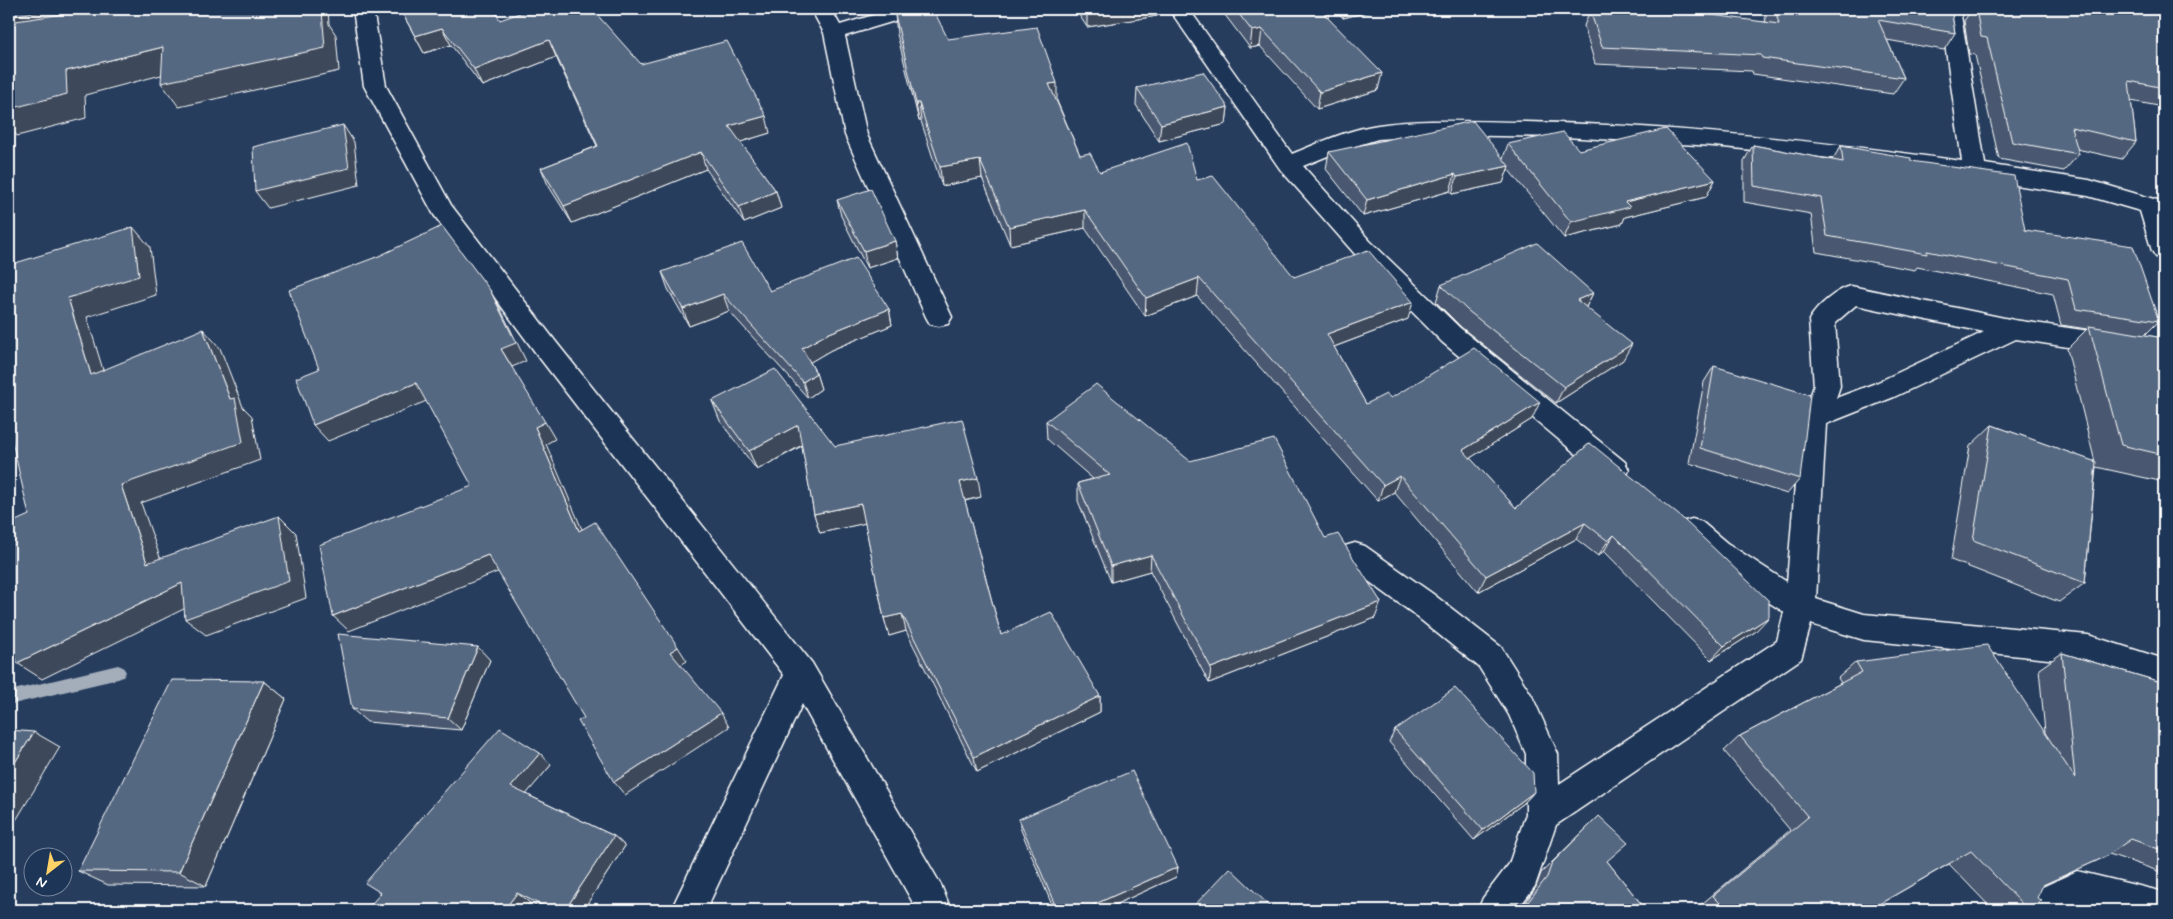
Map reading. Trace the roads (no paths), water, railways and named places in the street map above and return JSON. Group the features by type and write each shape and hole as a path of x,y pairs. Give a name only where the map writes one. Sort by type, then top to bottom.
{"street":[{"path":"362,9 375,86 442,209 547,349 801,673 934,910"},
{"path":"821,9 834,33 856,135 940,317"},
{"path":"834,33 914,9"},
{"path":"1179,9 1288,164 1362,247 1451,335 1632,483"},
{"path":"1950,9 1975,170"},
{"path":"1288,164 1337,144 1377,132 1436,128 1564,130 1714,138 1859,154 2089,188 2157,208 2164,251"},
{"path":"1543,814 1790,649 1800,608 1815,417 1826,386 1822,320 1851,296 2014,328 2164,352"},
{"path":"1815,417 1885,390 2014,328"},
{"path":"1670,514 1717,552 1800,608 1864,627 2088,649 2164,673"},
{"path":"1355,555 1422,603 1490,657 1521,706 1542,754 1543,814 1524,874 1495,910"},
{"path":"688,910 801,673"},
{"path":"2031,910 2077,888 2164,909"}],"waterway":[{"path":"9,698 118,672"}]}
